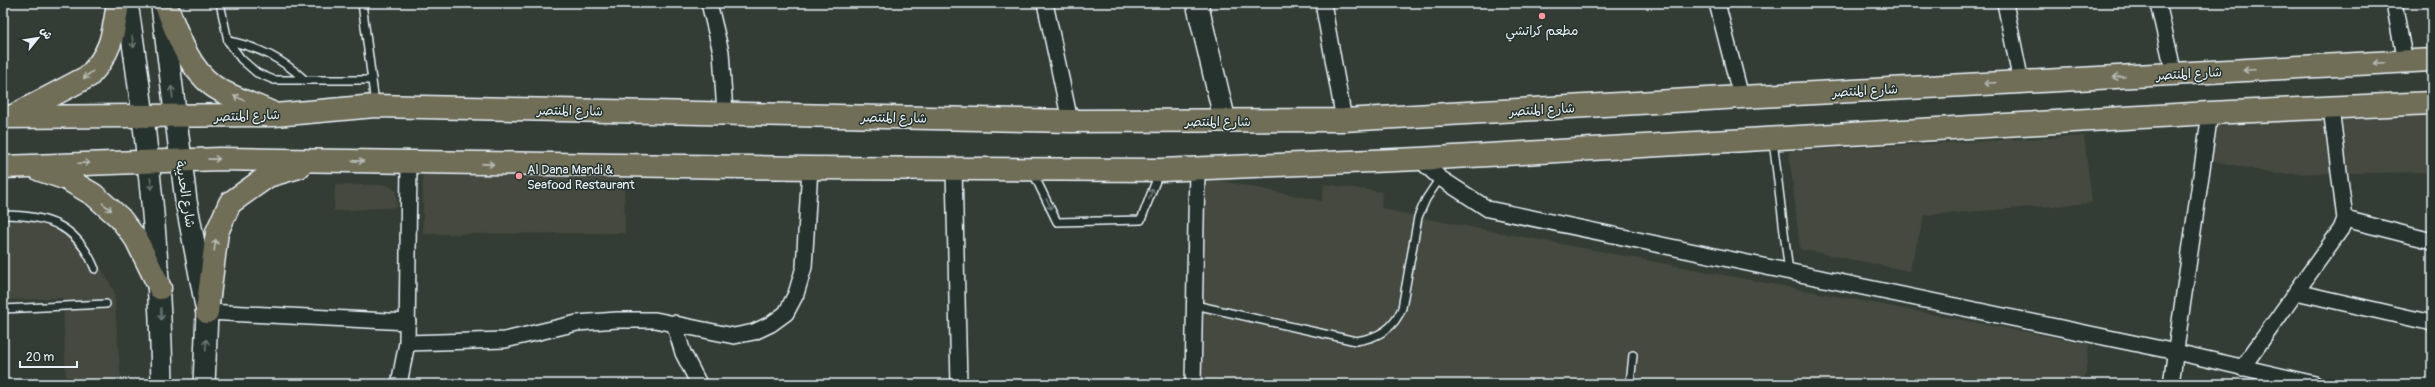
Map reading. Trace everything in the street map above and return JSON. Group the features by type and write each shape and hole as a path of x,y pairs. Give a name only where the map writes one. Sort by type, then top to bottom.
{"main road":[{"path":"7,117 72,86 94,71 112,43 118,3"},
{"path":"127,3 149,161 160,288 162,384"},
{"name":"شارع الحديبة","path":"162,3 186,201 208,312 204,384"},
{"path":"165,3 186,53 200,73 212,85 275,115"},
{"path":"1198,3 1225,121"},
{"name":"شارع المنتصر","path":"7,117 275,115 375,106 1070,121 1344,120 2432,60"},
{"path":"13,166 181,160 810,168 1161,170 1419,159 2210,113 2432,103"},
{"path":"208,312 217,232 230,203 268,176 323,161"},
{"path":"13,166 67,179 94,196 120,218 136,239 160,288"}],"street":[{"path":"709,3 721,52 726,113"},
{"path":"1045,3 1070,121"},
{"path":"1323,3 1344,120"},
{"path":"1717,3 1741,97"},
{"path":"2005,3 2021,82"},
{"path":"2158,3 2174,74"},
{"path":"2394,3 2405,62"},
{"path":"2242,368 2341,229 2345,219 2331,108"},
{"path":"2171,384 2210,113"},
{"path":"1419,159 1440,178 1488,209 1789,273 2176,352 2314,384"},
{"path":"399,384 407,343 408,322 409,162"},
{"path":"407,343 505,340 570,325 617,320 655,320 734,336 760,329 786,314 796,294 804,267 810,168"},
{"path":"1193,384 1197,168"},
{"path":"954,169 959,384"},
{"path":"2345,219 2432,241"},
{"path":"2296,292 2432,323"},
{"path":"208,312 408,322"},
{"path":"674,323 683,354 699,384"}],"lane":[{"path":"220,3 228,41 241,59 257,73 274,80 372,80"},
{"path":"362,3 375,106"},
{"path":"228,41 251,46 278,58 305,80"},
{"path":"1772,138 1789,273"},
{"path":"1031,170 1058,222 1141,220 1161,170"},
{"path":"1195,304 1356,341 1372,339 1397,321 1402,308 1418,217 1426,199 1440,178"},
{"path":"3,215 36,216 62,226 82,245 95,269"},
{"path":"3,309 106,304"},
{"path":"1630,384 1634,355"}],"shaded area":[{"path":"2432,113 2432,172 2275,174 2195,157 2208,122"},
{"path":"2084,136 2092,203 1925,215 1909,271 1800,249 1789,151"},
{"path":"423,172 624,174 625,233 423,234"},
{"path":"1203,177 1322,201 1324,184 1382,192 1381,208 1418,217 2089,344 2084,384 1197,384"},
{"path":"335,185 388,185 396,191 397,207 334,211"},
{"path":"3,211 28,214 57,225 91,250 114,291 121,384 66,384 63,298 3,300"}],"place":[{"name":"مطعم كراتشي","path":"1542,16"},
{"name":"Al Dana Mandi & Seafood Restaurant","path":"519,176"}]}
